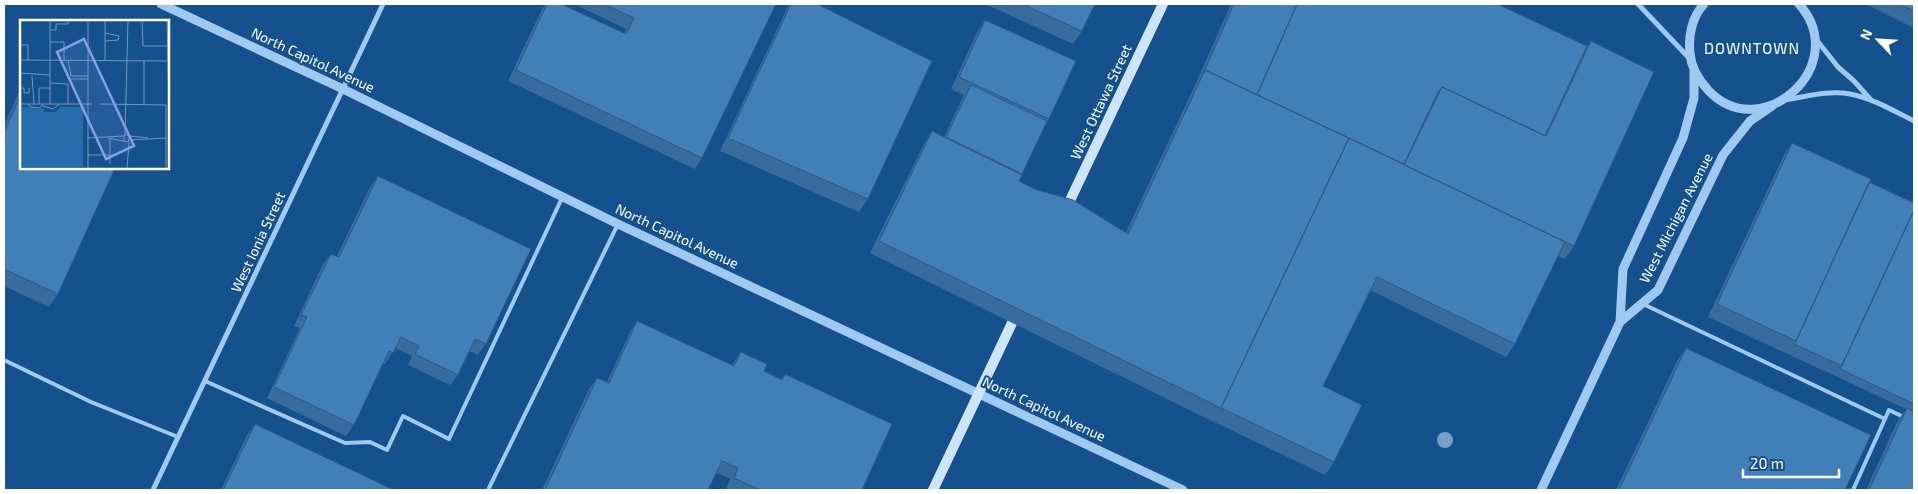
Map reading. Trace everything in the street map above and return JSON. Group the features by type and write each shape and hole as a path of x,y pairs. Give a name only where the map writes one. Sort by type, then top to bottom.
{"main road":[{"name":"West Ottawa Street","path":"1064,213 1163,4"},
{"path":"933,490 1012,323"}],"street":[{"name":"North Capitol Avenue","path":"161,4 343,89 618,224 1183,490"},
{"name":"West Ionia Street","path":"153,490 383,4"},
{"path":"1638,4 1690,59"},
{"path":"1704,4 1692,23 1689,41 1690,59 1698,80 1714,96 1733,106 1754,108 1826,93 1849,94 1871,101 1914,121"},
{"path":"1803,6 1815,37 1838,67 1854,81 1871,101"},
{"name":"West Michigan Avenue","path":"1620,322 1658,290 1723,155 1750,122 1798,88 1809,73 1815,56 1815,37"},
{"name":"West Michigan Avenue","path":"1541,490 1620,322 1623,269 1683,138 1694,98 1694,70"}],"lane":[{"path":"205,381 345,443 370,442 387,450 403,416 449,439 563,196"},
{"path":"490,488 618,224"},
{"path":"1642,303 1886,419"},
{"path":"4,360 91,402 178,438"},
{"path":"1853,490 1889,410 1914,422"}],"building":[{"path":"547,4 561,4 626,34 634,18 604,4 776,4 702,158 516,70"},
{"path":"791,4 817,4 932,61 868,199 728,138"},
{"path":"1022,4 1095,4 1082,31"},
{"path":"1234,4 1297,4 1257,95 1205,70 1203,74"},
{"path":"1297,4 1497,4 1587,46 1545,136 1442,87 1404,164 1257,95"},
{"path":"1899,4 1914,4 1914,11"},
{"path":"985,20 1076,61 1049,119 959,77"},
{"path":"1591,41 1654,72 1574,246 1404,165 1442,87 1546,136"},
{"path":"1205,70 1349,138 1221,408 879,241 932,131 1022,175 1019,181 1034,189 1073,200 1128,234"},
{"path":"971,85 1047,121 1022,174 946,137"},
{"path":"20,96 20,169 115,169 58,294 4,269 4,133"},
{"path":"1349,138 1565,242 1515,344 1377,277 1323,386 1362,405 1334,462 1221,408"},
{"path":"1792,143 1871,179 1796,341 1717,304"},
{"path":"378,176 531,249 486,344 475,339 458,375 415,354 419,346 401,337 393,353 389,351 354,425 274,387 307,317 301,315 331,254 339,257"},
{"path":"1869,182 1914,203 1914,210 1842,366 1794,344"},
{"path":"1914,210 1914,404 1840,369"},
{"path":"637,321 734,366 741,352 767,364 764,371 782,380 785,374 892,424 862,490 760,490 734,478 738,468 722,461 708,490 545,490 597,378 609,383"},
{"path":"1686,348 1871,435 1845,490 1619,490"},
{"path":"1907,408 1914,412 1914,490 1869,490"},
{"path":"255,424 394,490 223,490"}],"district":[{"name":"DOWNTOWN","path":"1752,49"}]}
